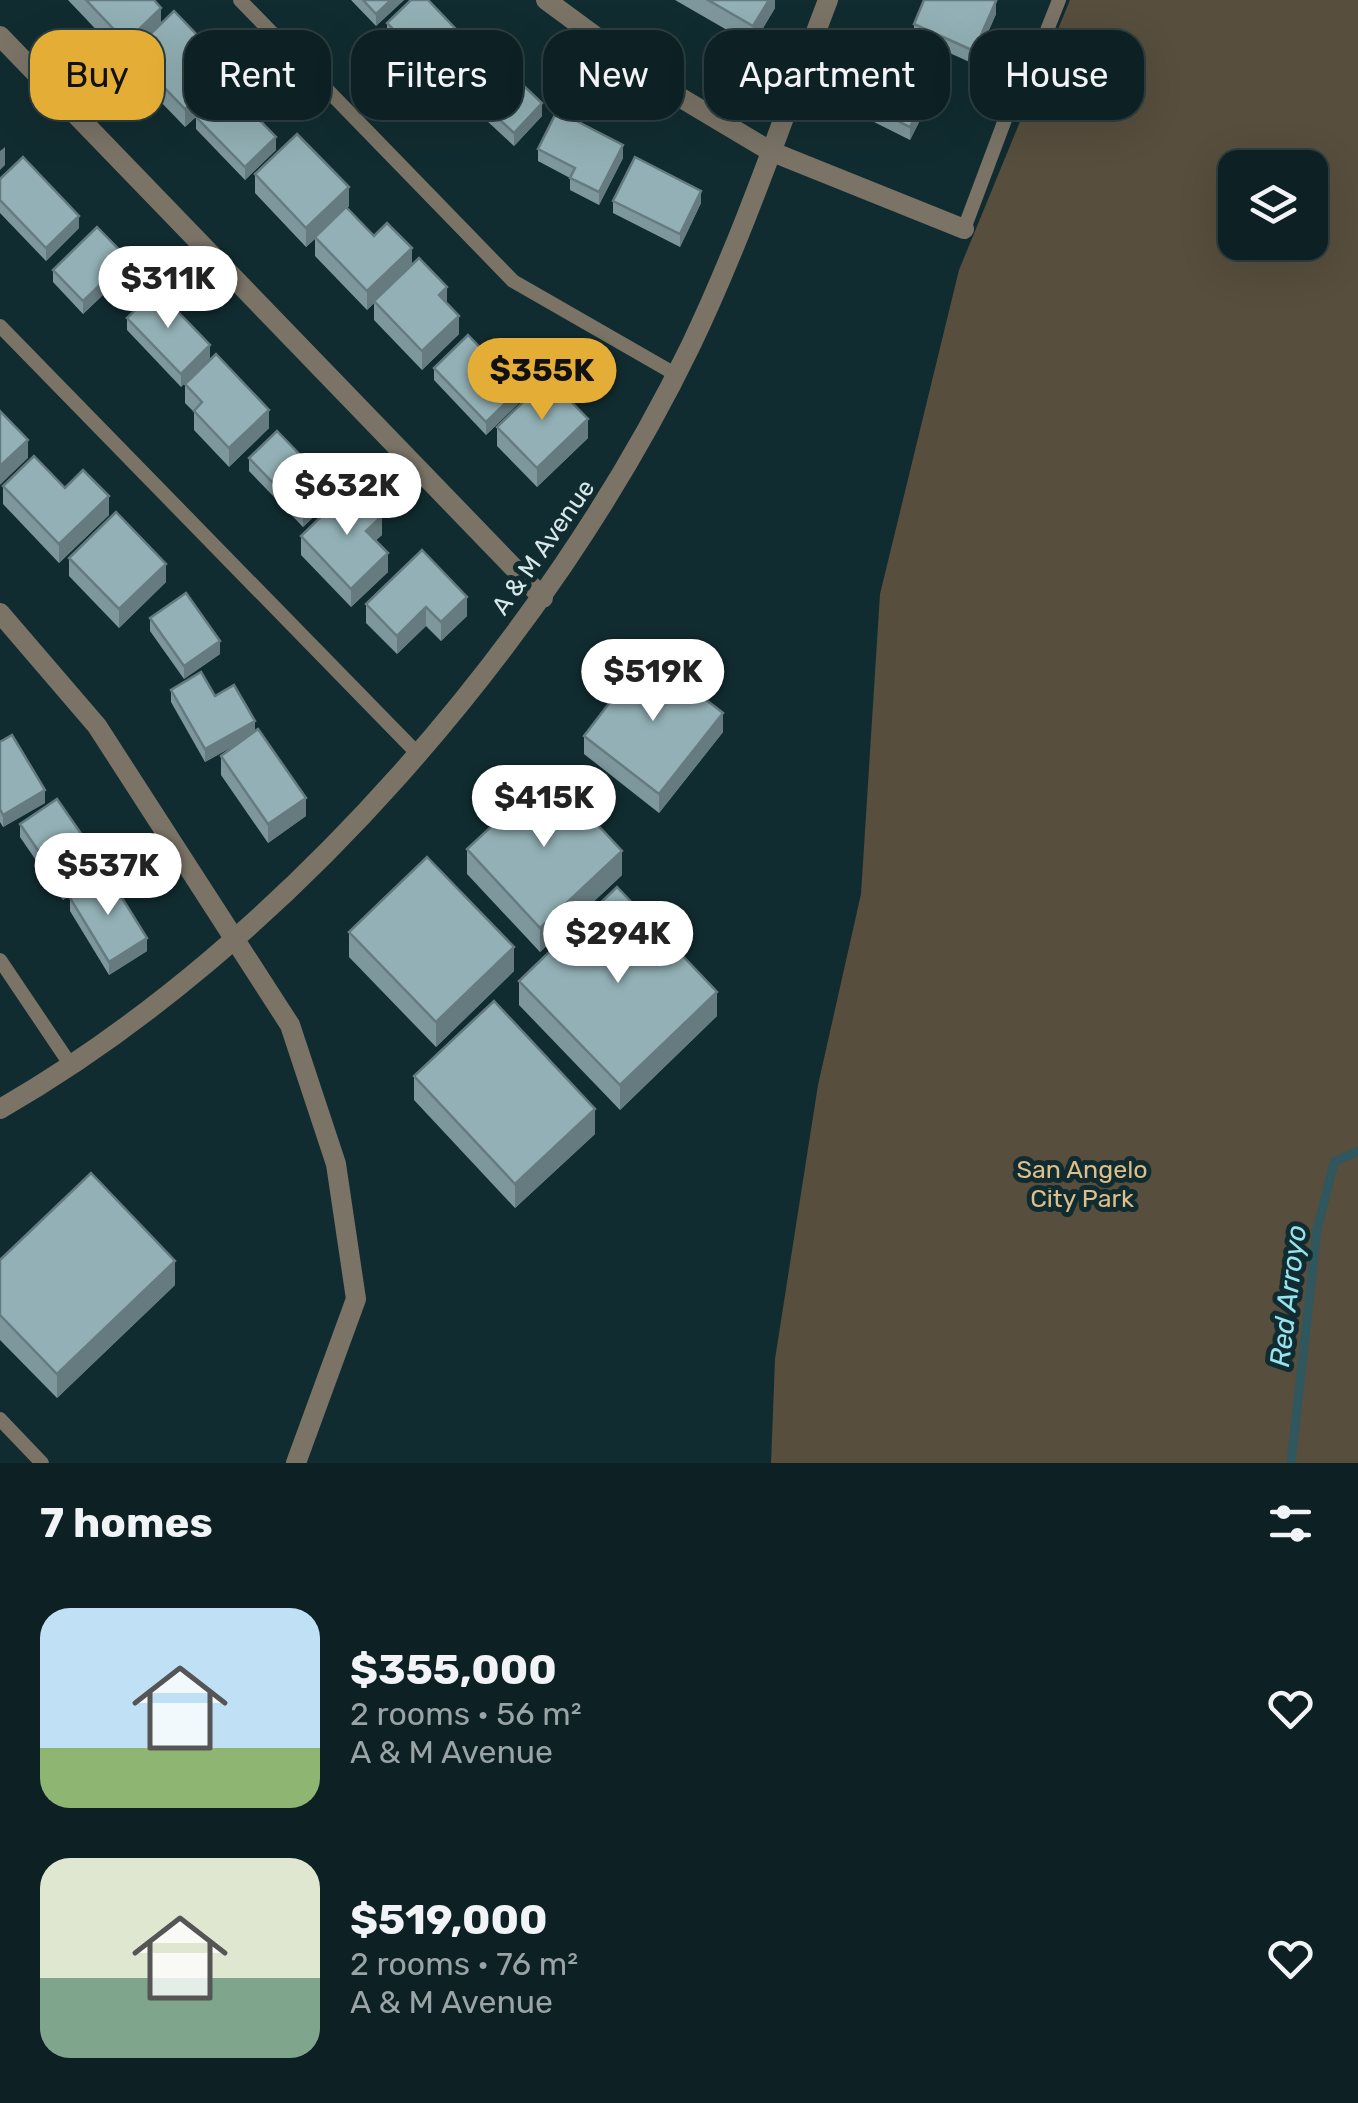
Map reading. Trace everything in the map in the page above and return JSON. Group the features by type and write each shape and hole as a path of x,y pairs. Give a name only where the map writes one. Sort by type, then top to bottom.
{"street":[{"path":"546,0 671,92 770,151 964,228"},
{"name":"A & M Avenue","path":"0,1108 72,1067 234,940 372,806 543,598 616,487 676,374 770,151 828,0"},
{"path":"0,36 543,598"},
{"path":"0,613 97,726 290,1025 336,1164 356,1299 296,1463"}],"lane":[{"path":"240,0 512,281 676,374"},
{"path":"964,228 1018,85 1040,48 1059,0"},
{"path":"0,326 416,752"},
{"path":"0,960 72,1067"},
{"path":"0,1419 42,1463"}],"green space":[{"name":"San Angelo City Park","path":"1070,0 1358,0 1358,1463 771,1463 775,1359 818,1085 861,894 880,594 959,270 1021,120 1144,120 1144,30 1058,30"}],"building":[{"path":"86,0 154,0 161,8 138,30 115,30"},
{"path":"363,0 391,0 376,14"},
{"path":"411,0 428,0 457,30 394,30 387,23"},
{"path":"708,0 769,0 753,26"},
{"path":"924,0 996,1 983,30 970,30 970,49 950,40 950,30 927,30 914,24"},
{"path":"174,11 192,30 184,30 184,108 164,87 164,30 155,30"},
{"path":"523,85 542,103 514,133 500,120 523,120"},
{"path":"199,120 259,120 276,137 245,167"},
{"path":"552,120 574,120 623,145 599,192 570,178 575,168 538,149"},
{"path":"297,134 349,187 306,228 255,174"},
{"path":"23,157 79,216 46,248 0,200 0,179"},
{"path":"635,157 701,191 680,234 613,201"},
{"path":"346,207 374,236 387,223 412,248 367,291 315,237"},
{"path":"97,227 140,271 116,294 104,281 83,301 53,270"},
{"path":"419,258 447,287 439,295 459,316 422,351 374,301"},
{"path":"156,289 210,345 181,374 127,318"},
{"path":"468,335 520,389 486,422 434,368"},
{"path":"216,354 269,410 229,448 194,411 202,402 185,384"},
{"path":"548,378 588,419 537,468 497,427"},
{"path":"0,411 28,440 0,466"},
{"path":"277,431 331,487 303,514 249,458"},
{"path":"34,456 65,488 83,470 109,496 59,544 3,486"},
{"path":"353,486 382,516 366,531 388,553 351,589 301,536"},
{"path":"116,512 166,564 119,609 69,558"},
{"path":"422,550 467,597 441,622 426,607 397,636 366,604"},
{"path":"186,593 220,641 184,666 150,618"},
{"path":"647,654 723,713 659,794 584,736"},
{"path":"201,672 215,696 234,685 255,721 205,749 171,690"},
{"path":"258,729 306,798 268,824 221,756"},
{"path":"12,735 45,790 3,815 0,742"},
{"path":"549,773 622,851 540,928 467,849"},
{"path":"57,799 100,861 63,887 20,824"},
{"path":"427,857 514,947 436,1022 349,932"},
{"path":"107,874 147,938 109,962 70,898"},
{"path":"617,887 717,992 620,1085 519,981"},
{"path":"494,1001 595,1109 515,1184 414,1076"},
{"path":"91,1173 175,1261 57,1374 0,1315 0,1260"}],"waterway":[{"name":"Red Arroyo","path":"1291,1463 1317,1230 1334,1162 1358,1151"}]}
